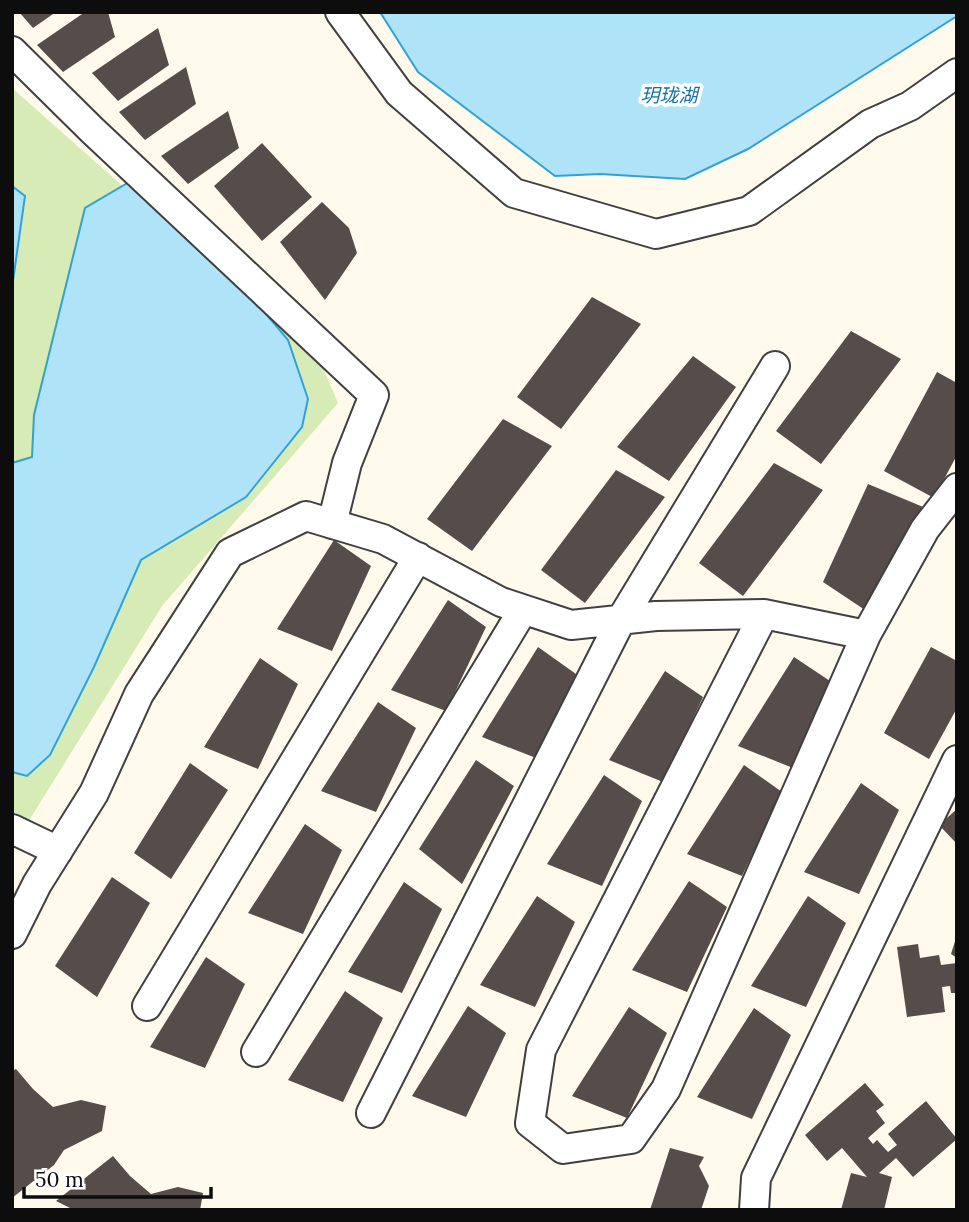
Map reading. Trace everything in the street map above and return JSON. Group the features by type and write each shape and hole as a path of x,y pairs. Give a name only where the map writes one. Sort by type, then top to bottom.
{"street":[{"path":"340,12 399,93 514,193 656,234 749,211 870,124 910,106 957,73"},
{"path":"12,51 92,130 374,395 347,463 332,524"},
{"path":"371,1113 622,618 775,366"},
{"path":"764,614 541,1050 530,1122 564,1149 631,1139 666,1089 866,635 925,530 957,488"},
{"path":"12,934 37,884 94,793 139,694 230,553 306,516 383,539 500,602 571,625 622,618 764,614 866,635"},
{"path":"146,1006 418,557"},
{"path":"256,1052 523,610"},
{"path":"754,1210 756,1178 957,760"},
{"path":"12,829 58,851"}],"green space":[{"path":"12,88 320,361 338,403 162,606 12,848"}],"water":[{"name":"玥珑湖","path":"380,12 957,12 957,16 748,149 685,179 600,174 555,176 418,72"},
{"path":"131,181 218,257 288,340 308,399 302,427 246,497 141,560 94,667 50,755 27,776 12,772 12,463 32,457 34,415 85,208"},
{"path":"12,186 25,196 12,288"}],"building":[{"path":"19,12 56,12 33,28"},
{"path":"85,12 108,12 115,37 63,72 37,45"},
{"path":"158,28 169,65 118,101 92,73"},
{"path":"186,67 196,104 145,140 119,112"},
{"path":"228,111 239,148 188,184 161,156"},
{"path":"262,143 312,197 262,241 214,186"},
{"path":"322,202 349,228 357,253 325,300 280,242"},
{"path":"592,297 641,324 561,429 517,397"},
{"path":"851,331 901,359 821,464 776,431"},
{"path":"693,356 736,387 669,481 617,447"},
{"path":"937,372 957,383 957,455 934,498 884,471"},
{"path":"503,419 552,446 472,551 427,519"},
{"path":"774,463 823,490 743,596 699,563"},
{"path":"616,470 665,497 585,603 541,570"},
{"path":"868,484 928,509 865,610 823,582"},
{"path":"334,540 371,566 332,651 277,629"},
{"path":"448,600 486,627 446,711 391,690"},
{"path":"538,647 576,674 536,758 482,737"},
{"path":"931,647 957,661 957,708 929,759 884,733"},
{"path":"794,657 833,683 793,768 738,746"},
{"path":"260,658 298,684 258,769 204,747"},
{"path":"665,671 703,697 663,782 609,760"},
{"path":"378,702 416,728 376,812 321,791"},
{"path":"476,760 514,786 462,884 419,849"},
{"path":"190,763 228,790 171,879 134,853"},
{"path":"744,765 782,792 742,876 687,854"},
{"path":"604,775 642,801 602,886 547,864"},
{"path":"861,783 899,810 859,894 804,872"},
{"path":"957,809 957,844 939,825"},
{"path":"305,824 342,850 303,934 248,913"},
{"path":"112,877 150,903 97,997 55,966"},
{"path":"689,881 727,907 687,992 632,970"},
{"path":"404,882 442,909 402,993 348,972"},
{"path":"537,896 575,922 535,1007 480,985"},
{"path":"808,896 846,923 806,1007 751,986"},
{"path":"957,938 957,958 951,954"},
{"path":"918,944 920,958 939,955 941,965 957,963 957,993 951,993 950,986 942,987 945,1012 907,1017 897,947"},
{"path":"206,957 245,984 205,1068 150,1047"},
{"path":"345,991 383,1018 343,1102 288,1080"},
{"path":"468,1006 506,1033 466,1117 412,1096"},
{"path":"629,1007 667,1033 627,1118 572,1096"},
{"path":"754,1008 791,1035 752,1119 697,1097"},
{"path":"16,1069 53,1107 81,1100 106,1106 102,1131 64,1150 54,1165 12,1198 12,1071"},
{"path":"865,1083 884,1105 876,1111 885,1123 868,1138 873,1144 877,1140 888,1152 897,1145 888,1134 926,1101 957,1139 913,1177 896,1158 879,1173 892,1177 884,1210 841,1210 851,1173 867,1177 842,1148 827,1161 805,1135"},
{"path":"670,1148 704,1157 699,1166 709,1186 701,1210 650,1210"},
{"path":"113,1156 130,1176 151,1194 178,1187 203,1193 200,1210 74,1210 56,1201"}]}
